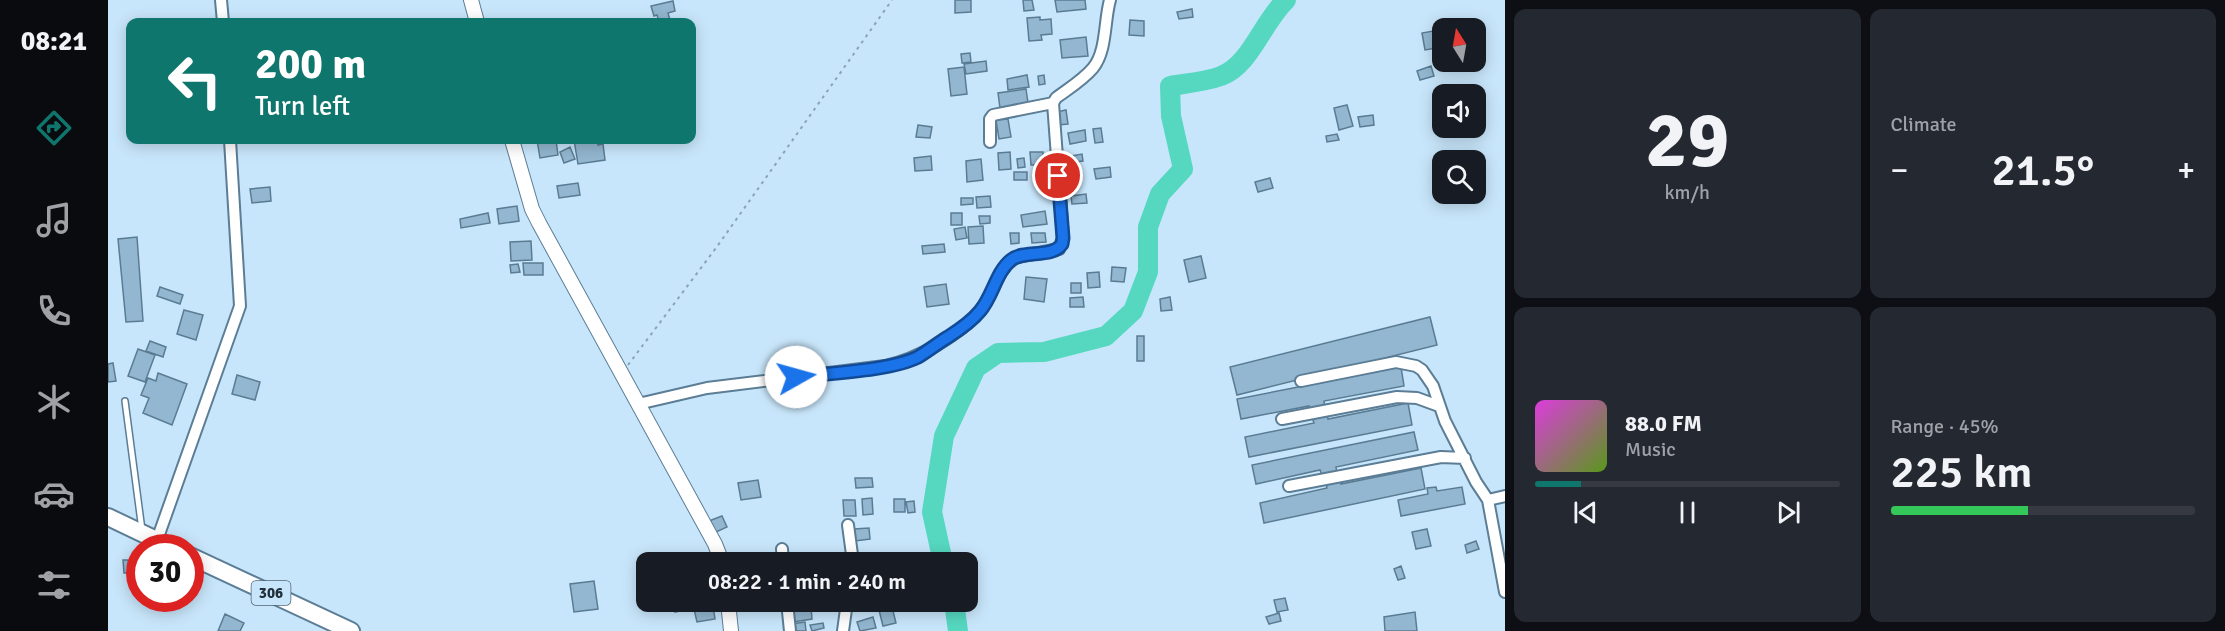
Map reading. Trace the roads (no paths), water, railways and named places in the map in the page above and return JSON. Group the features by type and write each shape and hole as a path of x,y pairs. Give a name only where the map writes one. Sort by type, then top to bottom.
{"main road":[{"path":"108,517 144,534"},
{"name":"306","path":"204,563 351,631"}],"street":[{"path":"221,0 223,18"},
{"path":"471,0 476,18"},
{"path":"638,404 707,388 898,363 917,357 957,331 981,310 1011,260 1054,250 1062,244 1053,103 1056,98 1092,70 1097,63 1110,0"},
{"path":"990,142 990,119 993,115 1053,103"},
{"path":"151,534 240,306 230,144"},
{"path":"513,144 538,223 718,552"},
{"path":"1301,381 1396,362 1416,366 1429,378 1439,406 1488,500 1505,592"},
{"path":"1282,419 1397,396 1417,398 1439,406"},
{"path":"1289,486 1441,457 1465,458"},
{"path":"1488,500 1505,496"},
{"path":"848,525 852,552"},
{"path":"729,612 731,631"},
{"path":"788,612 790,631"},
{"path":"843,631 846,612"}],"lane":[{"path":"125,400 149,534"}],"waterway":[{"path":"941,552 932,512 944,436 976,368 998,353 1044,352 1106,336 1133,311 1148,272 1148,227 1160,194 1183,169 1171,116 1170,86 1209,80 1231,71 1248,53 1270,19 1286,0"},
{"path":"955,612 958,631"}]}
